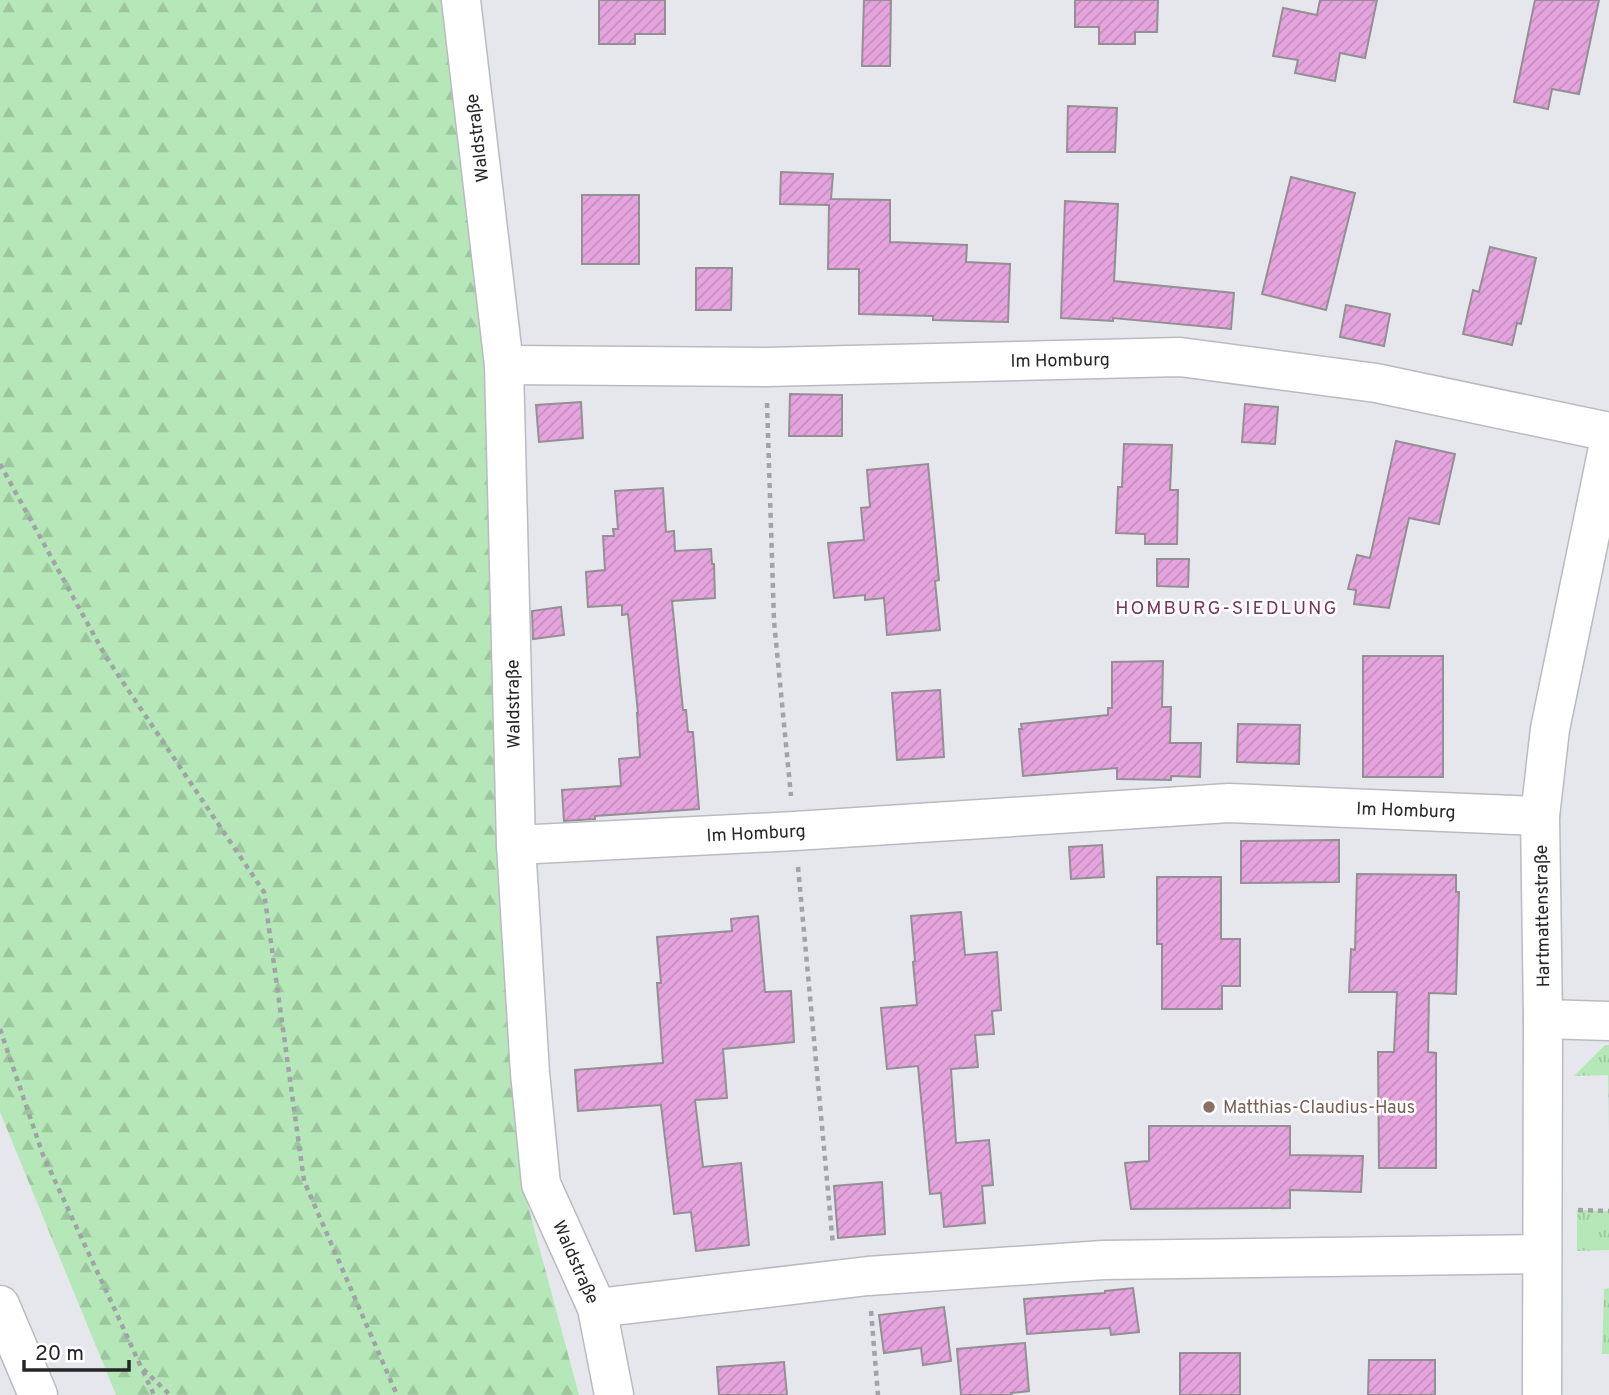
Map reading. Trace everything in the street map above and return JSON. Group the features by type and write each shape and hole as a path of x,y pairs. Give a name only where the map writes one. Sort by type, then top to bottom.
{"main road":[{"name":"Waldstraße","path":"461,0 504,365 516,845 530,1073 541,1184 597,1308 614,1395"},
{"name":"Im Homburg","path":"504,365 766,367 1180,357 1376,383 1609,432"},
{"name":"Hartmattenstraße","path":"1542,1395 1543,1019 1540,816 1550,729 1609,443"},
{"name":"Im Homburg","path":"516,845 794,831 1229,803 1540,816"},
{"path":"1543,1019 1609,1021"},
{"path":"597,1308 868,1276 1103,1260 1542,1254"},
{"path":"0,1305 38,1395"}],"path":[{"path":"0,464 106,657 264,892 304,1181 397,1395"},
{"path":"0,1029 43,1155 154,1395"},
{"path":"868,1276 878,1395"},
{"path":"141,1367 170,1395"}],"green space":[{"path":"0,0 442,0 493,386 524,1191 579,1395 116,1395 0,1112"},
{"path":"1605,1045 1609,1045 1609,1131 1608,1075 1574,1076"},
{"path":"1577,1210 1609,1211 1609,1250 1577,1251"},
{"path":"1609,1288 1609,1354 1602,1354 1604,1289"}],"building":[{"path":"599,0 665,0 665,34 635,34 635,44 599,44"},
{"path":"864,0 891,0 890,66 862,66"},
{"path":"1075,0 1158,0 1157,32 1135,32 1135,44 1099,44 1099,27 1075,27"},
{"path":"1320,0 1377,0 1365,58 1340,53 1335,81 1295,73 1298,60 1273,56 1283,8 1317,15"},
{"path":"1535,0 1599,0 1579,94 1552,89 1548,109 1514,102"},
{"path":"1068,106 1117,108 1115,152 1067,152"},
{"path":"781,172 833,174 831,199 890,200 890,242 967,245 966,262 1010,264 1008,322 859,314 859,269 828,269 829,205 780,204"},
{"path":"1291,177 1355,193 1326,310 1262,294"},
{"path":"582,195 639,195 639,264 582,264"},
{"path":"1065,201 1118,204 1114,281 1234,293 1231,329 1113,318 1113,321 1061,318"},
{"path":"1490,247 1536,258 1521,324 1517,323 1512,345 1463,334 1473,290 1479,292"},
{"path":"696,268 732,268 731,310 696,310"},
{"path":"1346,305 1390,314 1384,346 1340,337"},
{"path":"790,394 842,395 842,436 789,436"},
{"path":"581,402 583,438 539,442 536,405"},
{"path":"1245,404 1278,407 1275,444 1242,442"},
{"path":"1396,441 1455,454 1439,524 1409,518 1389,608 1354,604 1356,590 1348,589 1357,555 1370,558"},
{"path":"1124,444 1172,445 1170,490 1178,490 1177,544 1145,544 1145,534 1116,533 1118,487 1122,487"},
{"path":"928,464 939,580 935,581 940,630 887,635 884,598 865,600 865,595 834,598 828,543 864,540 861,508 870,507 867,470"},
{"path":"663,488 666,532 674,531 675,551 711,549 714,564 715,598 672,601 683,710 686,710 688,732 693,732 699,809 595,816 595,819 564,821 562,790 621,786 619,759 640,757 628,614 622,615 622,605 588,607 586,572 605,570 603,536 614,536 613,529 618,529 615,491"},
{"path":"1157,559 1189,559 1188,587 1157,586"},
{"path":"561,607 564,635 533,639 532,611"},
{"path":"1363,656 1443,656 1443,777 1363,777"},
{"path":"1163,661 1162,707 1171,707 1170,743 1201,743 1200,777 1171,776 1171,780 1117,779 1117,768 1023,776 1019,729 1022,729 1021,724 1108,715 1108,708 1112,708 1112,662"},
{"path":"940,690 944,757 897,760 892,693"},
{"path":"1238,724 1300,725 1299,764 1237,762"},
{"path":"1339,840 1339,882 1241,883 1241,841"},
{"path":"1102,845 1104,877 1071,879 1069,847"},
{"path":"1357,874 1456,875 1456,892 1459,892 1456,994 1429,993 1428,1052 1436,1053 1436,1168 1379,1168 1378,1052 1394,1052 1397,992 1349,992 1351,949 1355,950"},
{"path":"1157,877 1221,877 1221,939 1240,939 1240,986 1222,986 1222,1009 1162,1009 1162,944 1157,944"},
{"path":"961,912 965,955 997,952 1001,1010 992,1011 994,1034 975,1035 978,1067 951,1069 956,1143 989,1140 993,1185 982,1186 985,1223 944,1227 941,1193 930,1194 918,1066 887,1069 881,1008 917,1005 911,916"},
{"path":"758,916 765,992 791,991 794,1042 723,1049 727,1098 695,1100 703,1167 741,1163 749,1245 696,1251 691,1212 674,1214 661,1105 578,1111 575,1070 663,1063 657,983 661,983 657,937 732,931 731,919"},
{"path":"1149,1126 1290,1126 1290,1155 1363,1156 1361,1192 1290,1190 1290,1208 1131,1209 1125,1163 1149,1161"},
{"path":"882,1182 885,1234 838,1238 834,1186"},
{"path":"1133,1288 1139,1332 1111,1335 1110,1328 1027,1334 1024,1299 1105,1293"},
{"path":"944,1307 951,1361 923,1365 921,1348 884,1353 879,1315"},
{"path":"1025,1343 1029,1391 1011,1393 1012,1395 961,1395 957,1349"},
{"path":"1180,1353 1240,1353 1240,1395 1180,1395"},
{"path":"1369,1360 1435,1360 1435,1395 1368,1395"},
{"path":"784,1362 787,1395 719,1395 717,1367"}],"place":[{"name":"Matthias-Claudius-Haus","path":"1209,1107"}],"district":[{"name":"HOMBURG-SIEDLUNG","path":"1227,607"}]}
